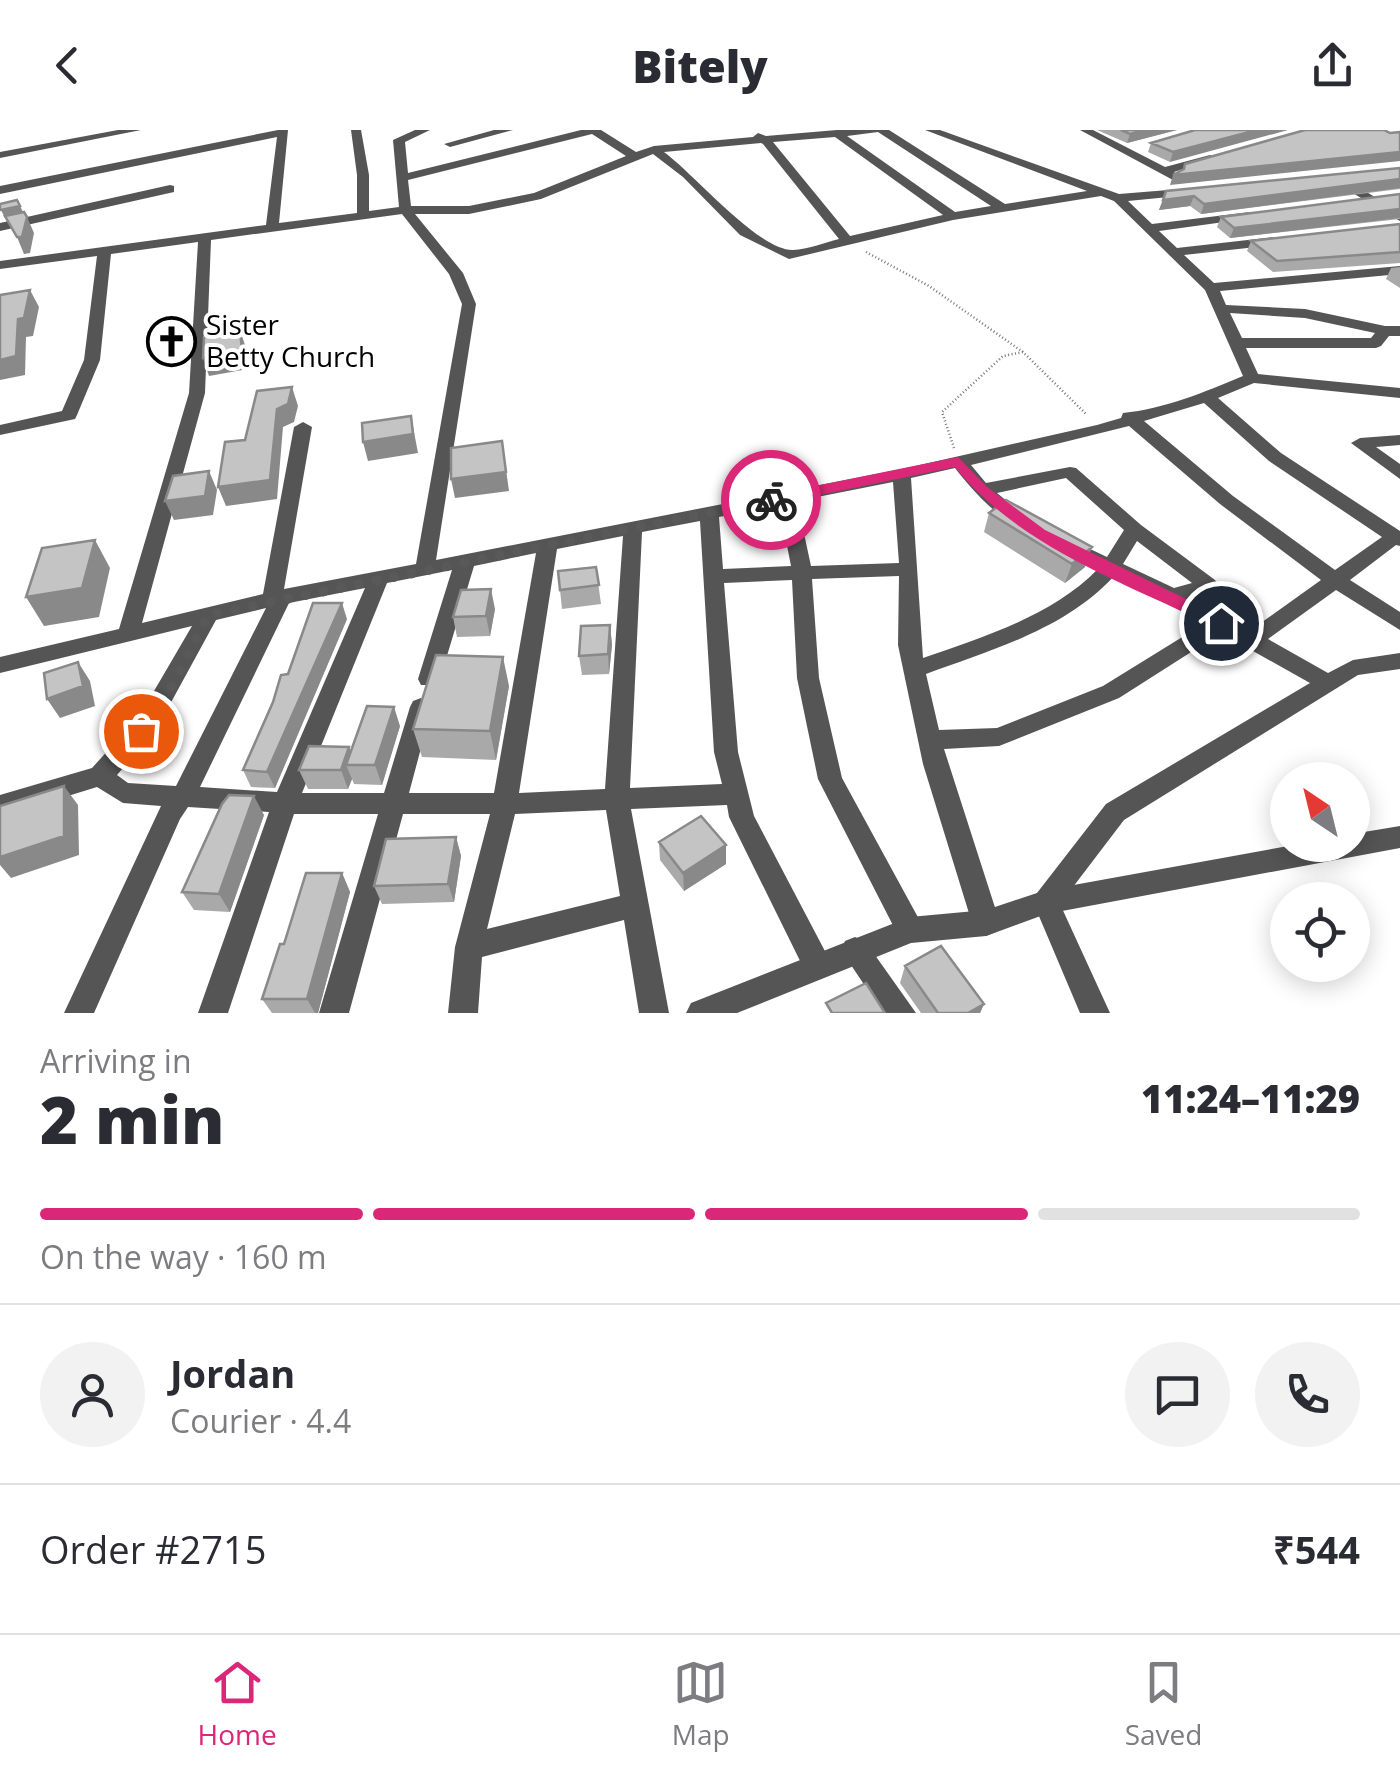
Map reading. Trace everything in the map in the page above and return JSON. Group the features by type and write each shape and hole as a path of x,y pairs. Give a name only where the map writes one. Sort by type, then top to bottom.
{"street":[{"path":"31,184 6,154 136,130"},
{"path":"356,130 363,175 363,217"},
{"path":"425,130 399,140 405,210 456,273 469,304 425,568"},
{"path":"450,144 508,130"},
{"path":"405,177 594,130 632,155"},
{"path":"704,130 724,144"},
{"path":"748,130 768,142 846,241"},
{"path":"0,265 405,210 468,210 536,196 654,149 879,130 1003,208"},
{"path":"930,130 1118,198 1211,288 1252,378"},
{"path":"1095,131 1196,190 1118,198"},
{"path":"0,190 283,132 272,228"},
{"path":"838,135 953,216"},
{"path":"1130,150 1147,146"},
{"path":"654,149 692,179 736,229 763,246 789,255 953,216 1102,192"},
{"path":"1164,171 1218,156"},
{"path":"1314,178 1350,174"},
{"path":"1333,176 1400,217"},
{"path":"0,227 170,189"},
{"path":"1353,202 1400,196"},
{"path":"1149,228 1260,214"},
{"path":"1381,228 1400,226"},
{"path":"129,631 196,393 206,235"},
{"path":"1174,252 1287,239"},
{"path":"0,430 69,415 92,360 105,249"},
{"path":"1211,288 1400,270"},
{"path":"1224,310 1280,310 1335,316 1392,331"},
{"path":"1236,343 1376,343 1392,331"},
{"path":"0,664 277,599 902,475 1100,429 1252,378 1400,394"},
{"path":"1207,396 1275,457 1398,539 1334,578 1252,640"},
{"path":"1129,417 1182,466 1400,622"},
{"path":"79,1013 170,812 183,796 277,599 302,426"},
{"path":"1400,440 1360,443 1400,473"},
{"path":"958,462 982,490 1039,534 1172,596 1328,683"},
{"path":"982,490 1070,472 1134,529 1208,584 1172,596"},
{"path":"902,475 910,645 930,740 986,923"},
{"path":"786,497 802,573 808,678 830,779 910,930"},
{"path":"709,513 726,752 736,794 742,817 817,965"},
{"path":"633,528 616,800 654,1013"},
{"path":"915,669 1002,637 1067,604 1110,566 1134,529"},
{"path":"463,1013 469,948 505,804 548,543"},
{"path":"334,1013 392,802 465,562"},
{"path":"716,576 909,568"},
{"path":"213,1013 285,803 380,580"},
{"path":"0,806 100,776 125,755 174,683 208,615"},
{"path":"930,740 1000,737 1111,692 1221,623"},
{"path":"1046,902 1115,812 1352,668 1400,660"},
{"path":"100,776 123,793 285,803 505,804 736,794"},
{"path":"701,1013 910,930 986,923 1046,902 1400,837"},
{"path":"1046,902 1095,1013"},
{"path":"469,948 633,905"},
{"path":"855,950 901,1013"}],"path":[{"path":"846,241 930,286 1024,352 1100,429"},
{"path":"958,462 942,412 1003,356 1024,352"}],"building":[{"path":"1195,130 1257,130 1173,152 1151,143"},
{"path":"1305,130 1400,132 1400,152 1173,175 1184,169 1185,164"},
{"path":"1400,168 1400,179 1204,204 1194,196 1163,200 1166,191"},
{"path":"1400,194 1400,209 1234,228 1221,217"},
{"path":"17,200 20,206 0,209 0,204"},
{"path":"24,212 27,217 22,237 17,237 5,216"},
{"path":"1400,224 1400,252 1277,261 1251,241"},
{"path":"30,290 24,318 18,319 16,356 0,360 0,295"},
{"path":"240,330 242,351 203,358 204,337"},
{"path":"292,387 288,404 277,409 270,480 218,487 225,442 245,440 257,391"},
{"path":"411,416 413,434 363,442 362,423"},
{"path":"502,441 506,472 451,479 451,448"},
{"path":"209,471 205,496 165,501 173,476"},
{"path":"1006,500 1092,547 1072,564 989,513"},
{"path":"95,540 82,588 26,597 42,548"},
{"path":"596,567 599,585 560,590 558,571"},
{"path":"491,589 486,616 453,617 461,590"},
{"path":"313,603 342,603 267,772 243,770 281,675 288,674"},
{"path":"610,625 608,654 579,656 581,626"},
{"path":"436,655 503,657 490,731 413,729"},
{"path":"78,662 83,686 47,699 44,673"},
{"path":"367,706 394,707 375,765 346,765"},
{"path":"309,746 349,747 341,770 299,770"},
{"path":"64,786 64,836 0,857 0,806"},
{"path":"229,795 254,796 219,894 182,892 222,804"},
{"path":"701,816 726,845 683,873 659,842"},
{"path":"456,837 448,884 374,886 386,839"},
{"path":"306,873 342,873 307,999 262,999 280,944 284,944"},
{"path":"941,946 984,1004 968,1013 938,1013 905,966"},
{"path":"866,983 885,1013 832,1013 826,1003"}],"way so far":[{"path":"141,731 174,683 208,615 771,500"}],"place":[{"name":"Sister Betty Church","path":"171,341"}],"route":[{"path":"771,500 958,462 982,490 1039,534 1221,623"}]}
